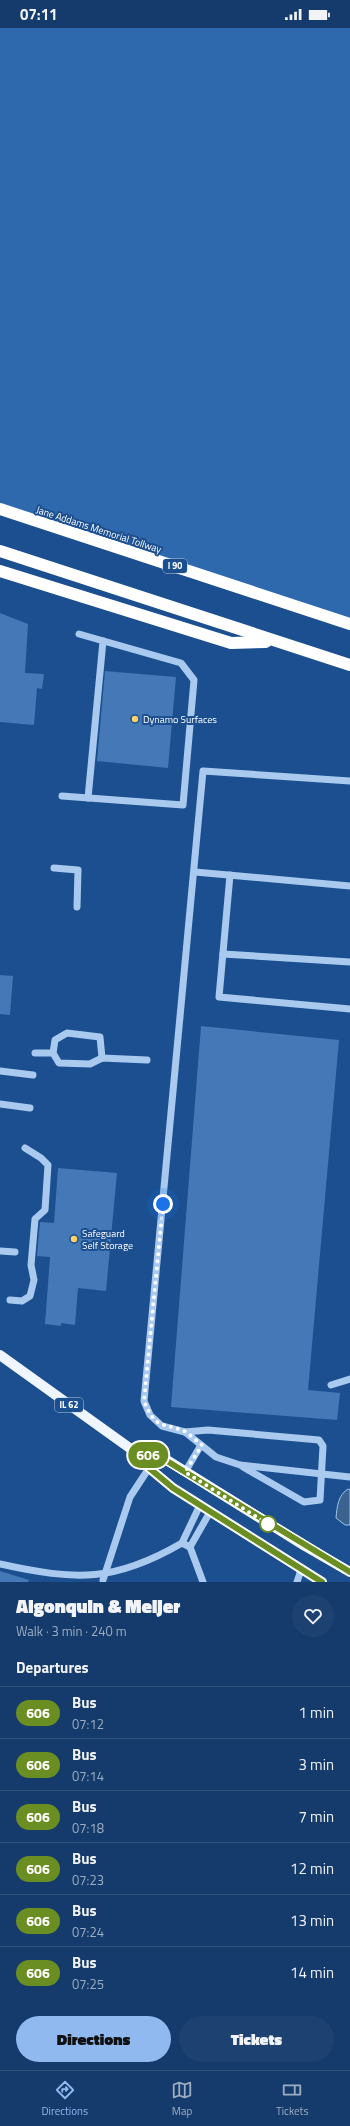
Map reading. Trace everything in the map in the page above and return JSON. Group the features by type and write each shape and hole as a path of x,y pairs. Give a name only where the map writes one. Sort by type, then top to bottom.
{"highway":[{"name":"Jane Addams Memorial Tollway","path":"0,509 350,624"},
{"path":"0,551 275,642 350,665"},
{"path":"0,572 231,643 275,642"}],"main road":[{"name":"IL 62","path":"0,1355 138,1454 149,1468 173,1488 322,1582"},
{"name":"IL 62","path":"138,1454 162,1458 350,1572"}],"lane":[{"path":"62,796 183,805 194,680 181,663 79,634"},
{"path":"88,798 103,640"},
{"path":"185,1432 216,1456 240,1465 304,1502 320,1500 323,1446 319,1440 208,1430 185,1432 162,1426 150,1415 144,1401 195,872 203,771 350,781"},
{"path":"54,868 78,870 76,907"},
{"path":"195,872 350,886"},
{"path":"230,875 219,997 350,1009"},
{"path":"223,954 350,962"},
{"path":"102,1058 100,1037 67,1033 56,1040 53,1053 59,1062 90,1064 102,1058 147,1060"},
{"path":"35,1053 53,1053"},
{"path":"0,1071 33,1075"},
{"path":"0,1104 30,1108"},
{"path":"10,1300 22,1301 30,1296 34,1280 31,1265 35,1219 45,1210 48,1186 48,1165 42,1158 25,1148"},
{"path":"0,1251 15,1252"},
{"path":"331,1385 350,1378"},
{"path":"185,1472 202,1445"},
{"path":"240,1465 350,1477"},
{"path":"103,1580 130,1497 149,1468"},
{"path":"0,1564 75,1581 103,1580 139,1572 164,1558 182,1543 200,1505"},
{"path":"190,1547 210,1512"},
{"path":"182,1543 190,1547 203,1582"},
{"path":"297,1582 301,1570"}],"shaded area":[{"path":"0,28 350,28 350,621 0,509"},
{"path":"348,1489 350,1490 350,1525 345,1525 336,1518 340,1498"}],"building":[{"path":"0,613 28,624 25,673 44,674 42,689 37,688 34,725 0,722"},
{"name":"Dynamo Surfaces","path":"105,671 176,677 168,768 97,761"},
{"path":"0,975 13,976 10,1015 0,1014"},
{"path":"201,1026 339,1040 308,1390 340,1393 337,1420 171,1407"},
{"name":"Safeguard Self Storage","path":"58,1168 117,1173 106,1291 78,1288 75,1325 61,1323 61,1326 45,1324 50,1257 37,1256 40,1222 54,1223"},
{"path":"0,1571 29,1580 28,1582 0,1582"}],"bus line":[{"name":"606","path":"322,1582 307,1574 173,1488 149,1468 138,1454 162,1458 350,1572"}],"place":[{"name":"Dynamo Surfaces","path":"135,719"},
{"name":"Safeguard Self Storage","path":"74,1239"}],"route":[{"path":"163,1204 144,1401 150,1415 162,1426 185,1432 202,1445 185,1472 268,1524"}]}
